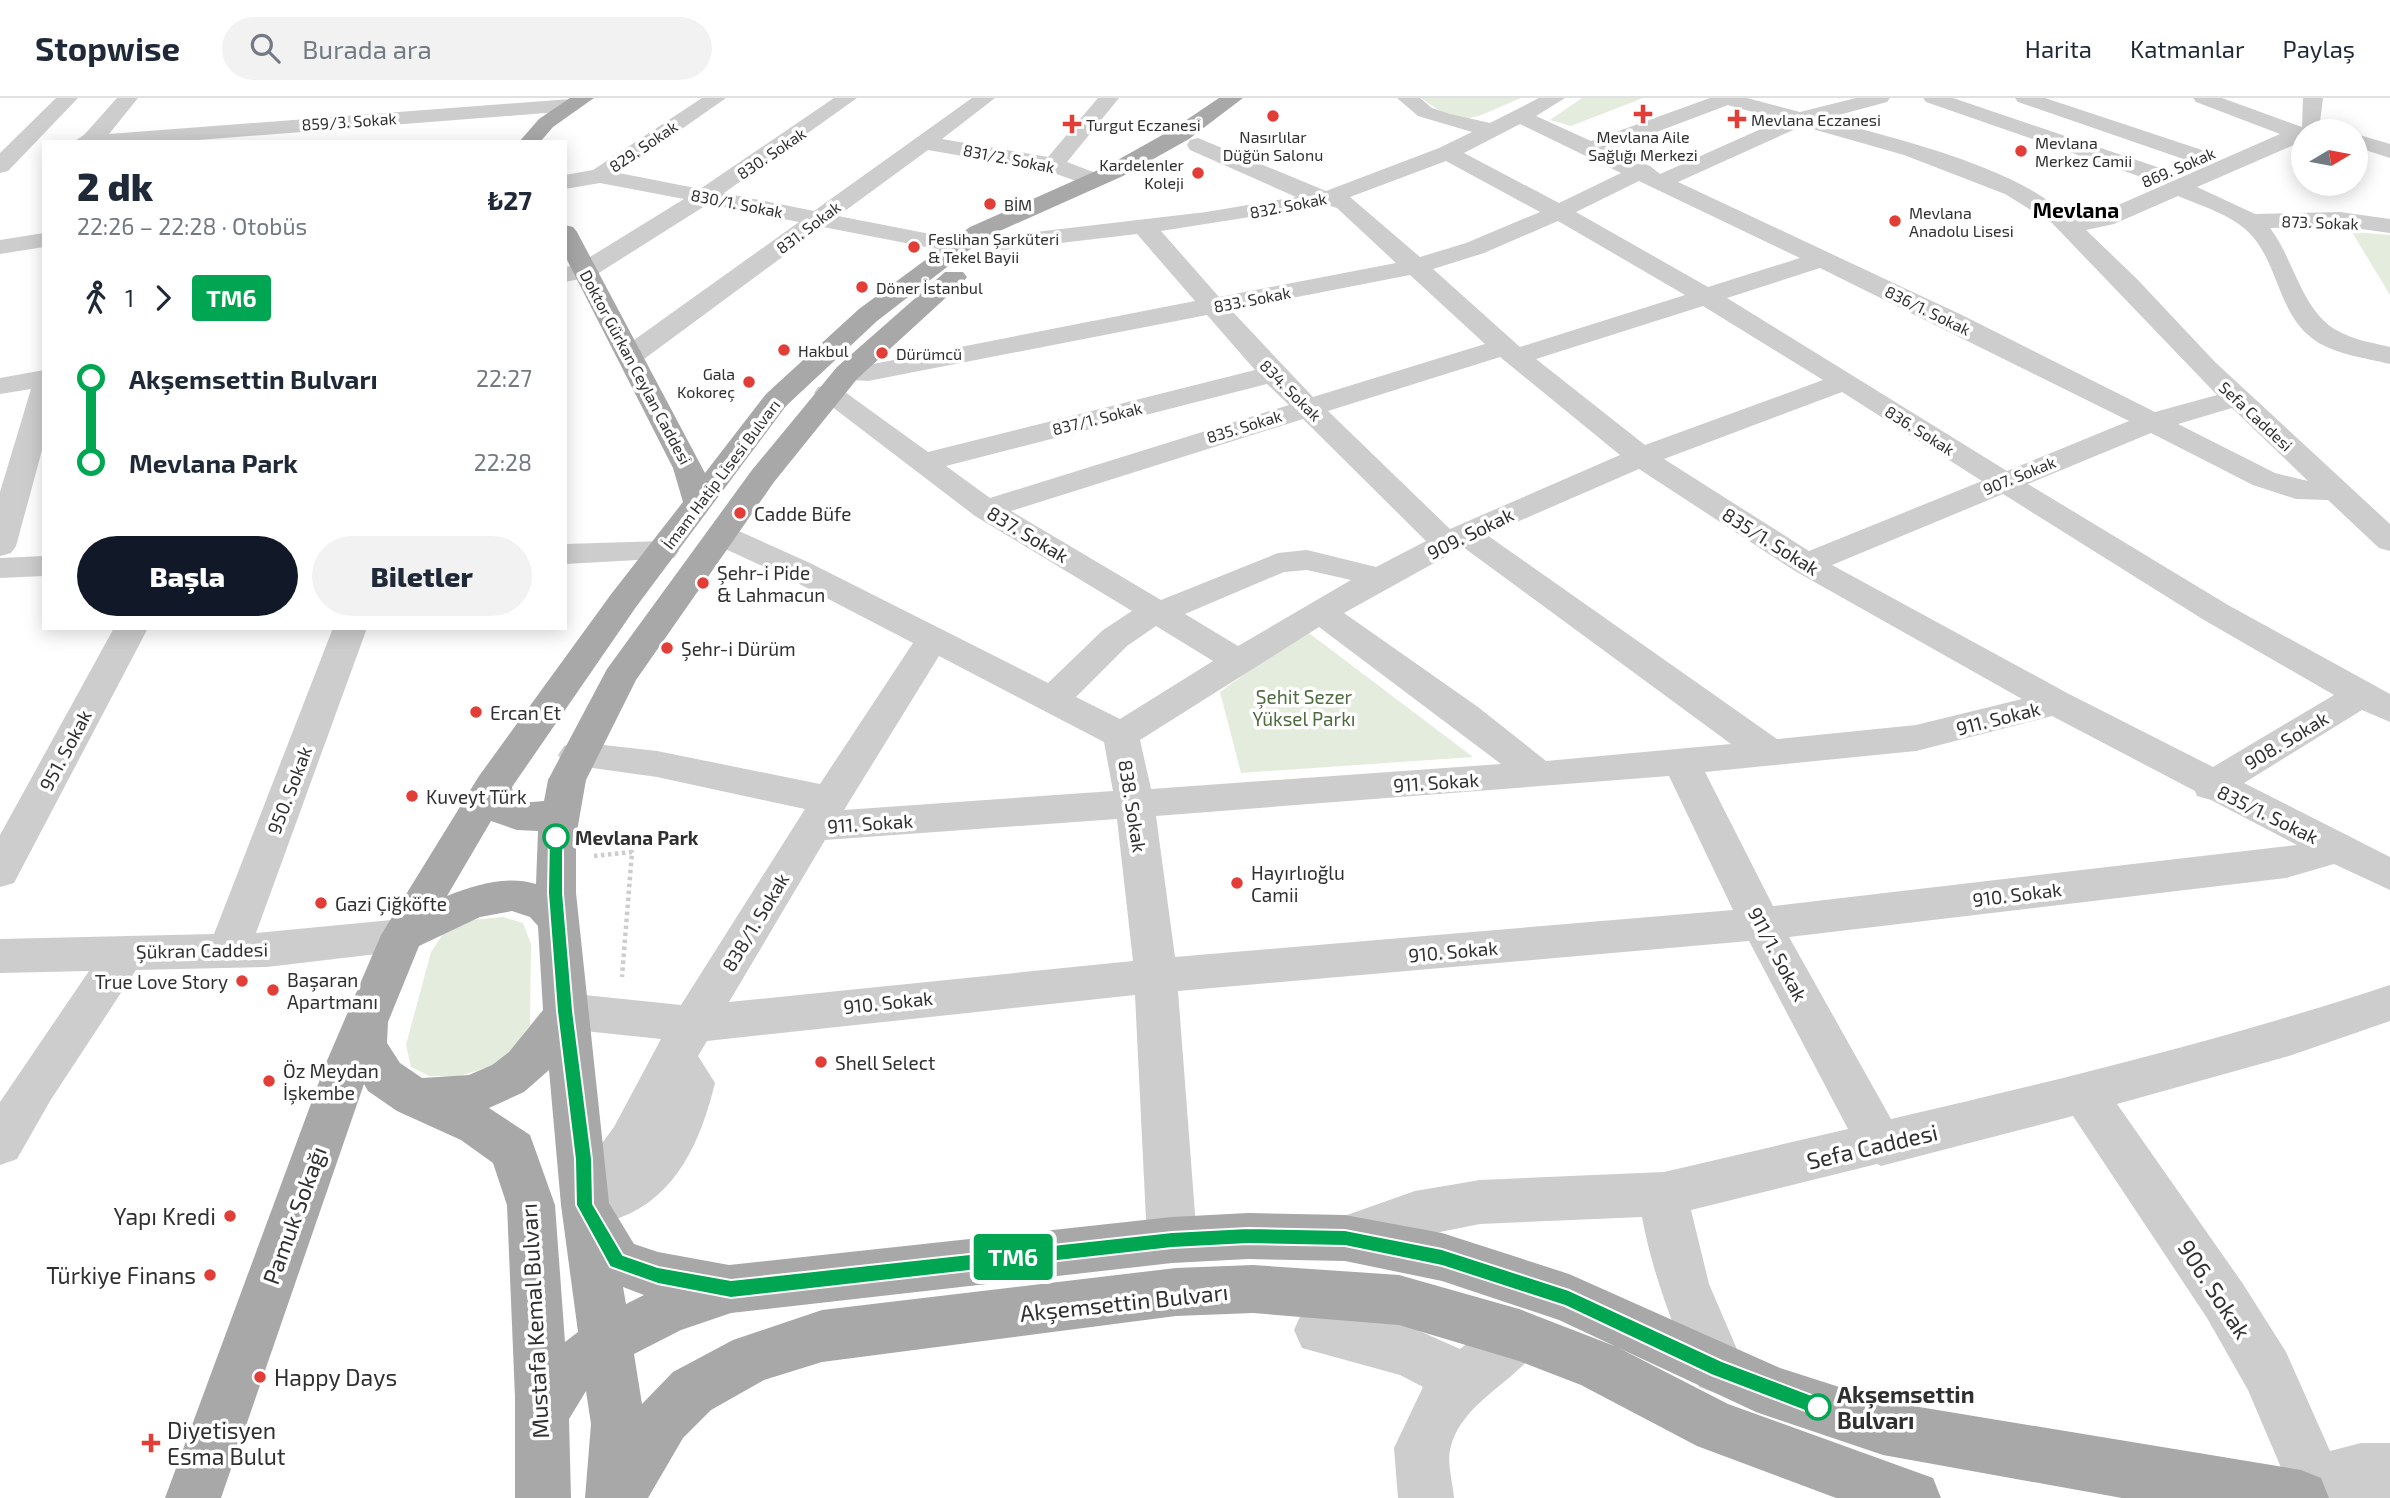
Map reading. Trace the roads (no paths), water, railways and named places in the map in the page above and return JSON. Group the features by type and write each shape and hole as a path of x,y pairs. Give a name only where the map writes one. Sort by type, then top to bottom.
{"main road":[{"name":"İmam Hatip Lisesi Bulvarı","path":"402,935 493,786 663,551 710,520 837,383 957,274 1002,243 1198,145 1244,101"},
{"name":"İmam Hatip Lisesi Bulvarı","path":"558,923 555,861 559,812 577,755 710,520 739,449 776,400 904,286 957,246 999,221 1093,180 1244,101"},
{"path":"530,140 578,102"},
{"name":"Doktor Gürkan Ceylan Caddesi","path":"567,240 575,273 630,356 695,482 710,520"},
{"path":"673,437 739,449"},
{"path":"493,786 495,803 513,816 540,817 559,812"},
{"path":"402,935 447,911 502,896 527,898 545,906 558,923 565,1011 577,1098 584,1205 618,1424 616,1498"},
{"name":"Pamuk Sokağı","path":"193,1498 366,1018 402,935"},
{"path":"413,1097 450,1099 479,1093 496,1085 540,1054 552,1039 565,1011"},
{"name":"Mustafa Kemal Bulvarı","path":"366,1018 365,1045 384,1077 413,1097 478,1125 513,1150 531,1205 542,1415 542,1498"},
{"path":"584,1205 617,1261 658,1276 731,1289"},
{"path":"542,1415 563,1376 606,1343 670,1309 731,1289 1172,1240 1248,1236 1345,1238 1442,1257 1569,1299 1775,1393 1883,1428 2089,1465 2301,1498"},
{"path":"1172,1240 1176,1292"},
{"name":"Akşemsettin Bulvarı","path":"616,1498 664,1419 692,1391 752,1358 822,1336 1176,1292 1253,1289 1352,1294 1399,1300 1519,1335 1598,1366 1716,1427 1913,1498"}],"street":[{"path":"0,166 10,147 68,98"},
{"path":"92,140 128,98"},
{"name":"829. Sokak","path":"567,182 600,176 716,98"},
{"name":"830. Sokak","path":"575,273 705,197 775,152 847,98"},
{"name":"831. Sokak","path":"630,356 985,98"},
{"path":"1053,165 1109,98"},
{"path":"1407,98 1425,112 1462,125 1494,130"},
{"name":"832. Sokak","path":"1002,243 1144,227 1325,199 1458,148 1556,98"},
{"path":"1593,148 1725,98"},
{"name":"Sefa Caddesi","path":"1725,98 1912,150 2012,189 2081,209 2128,284 2237,398 2390,541"},
{"name":"833. Sokak","path":"837,383 868,373 1442,260 1803,118 1880,98"},
{"path":"1933,98 2169,181 2250,221 2262,232 2280,257 2308,319 2324,335 2390,356"},
{"path":"2025,98 2200,157"},
{"path":"2203,98 2291,122"},
{"path":"2229,98 2291,122"},
{"path":"2303,119 2313,98"},
{"name":"859/3. Sokak","path":"124,140 276,134 429,107 578,102"},
{"path":"413,140 429,107"},
{"name":"836. Sokak","path":"1425,112 1429,121 1458,148 1560,212 1707,296 2001,482 2375,703"},
{"name":"836/1. Sokak","path":"1520,116 1593,148 1955,322 2280,485 2296,490 2338,491"},
{"name":"869. Sokak","path":"2169,181 2200,157 2291,128"},
{"name":"869. Sokak","path":"2081,209 2169,181 2291,129"},
{"name":"831/2. Sokak","path":"922,142 1053,165 1093,180"},
{"path":"10,147 42,145"},
{"name":"835/1. Sokak","path":"1198,145 1325,199 1345,203 1510,352 1640,456 1806,564 2211,786 2390,875"},
{"path":"2368,145 2390,153"},
{"path":"2368,150 2390,153"},
{"name":"830/1. Sokak","path":"600,176 957,246"},
{"name":"Sefa Caddesi","path":"2081,209 2128,284"},
{"name":"873. Sokak","path":"2250,221 2340,219 2390,226"},
{"name":"834. Sokak","path":"1144,227 1273,374 1456,538 1770,753"},
{"path":"0,247 42,240"},
{"name":"835. Sokak","path":"986,509 1307,407 1707,296 1822,259"},
{"name":"837/1. Sokak","path":"921,463 1273,374"},
{"path":"0,386 42,378"},
{"name":"909. Sokak","path":"1121,735 1319,611 1456,538 1640,456 1843,382"},
{"name":"837. Sokak","path":"837,383 921,463 986,509 1238,661"},
{"path":"0,546 42,397"},
{"name":"907. Sokak","path":"1806,564 2150,422 2237,398"},
{"name":"838. Sokak","path":"710,520 931,641 1053,698 1121,735 1136,802 1154,976 1172,1240"},
{"path":"567,554 663,551"},
{"path":"1053,698 1115,638 1156,612 1278,563 1307,560 1382,578"},
{"path":"0,568 42,566"},
{"path":"1319,611 1465,716 1539,775"},
{"name":"951. Sokak","path":"0,872 130,630"},
{"name":"950. Sokak","path":"228,952 349,630"},
{"name":"838/1. Sokak","path":"683,1041 820,814 931,641"},
{"name":"911. Sokak","path":"577,755 657,764 820,814 1136,802 1539,775 1916,738 2056,703"},
{"name":"908. Sokak","path":"2211,786 2375,703"},
{"name":"911/1. Sokak","path":"1681,761 1761,924 1881,1144"},
{"name":"910. Sokak","path":"565,1011 683,1041 1154,976 1761,924 2286,863 2338,848"},
{"name":"Şükran Caddesi","path":"0,956 228,952 402,935"},
{"path":"0,1144 17,1087 125,952"},
{"name":"Sefa Caddesi","path":"1345,1238 1415,1214 1480,1202 1664,1194 2084,1094 2289,1037 2390,1003"},
{"path":"584,1205 632,1190 662,1158 687,1106 692,1083 683,1041"},
{"name":"906. Sokak","path":"2084,1094 2225,1301 2267,1371 2324,1498"},
{"path":"1664,1194 1668,1235 1690,1306 1718,1368"},
{"path":"1320,1329 1406,1351 1467,1380"},
{"path":"1426,1498 1422,1448 1443,1405 1467,1380 1519,1335"},
{"path":"2324,1498 2333,1478 2361,1471 2390,1471"}],"place":[{"name":"Mevlana Aile Sağlığı Merkezi","path":"1643,114"},
{"name":"Nasırlılar Düğün Salonu","path":"1273,116"},
{"name":"Mevlana Eczanesi","path":"1737,119"},
{"name":"Turgut Eczanesi","path":"1072,124"},
{"name":"Mevlana Merkez Camii","path":"2021,151"},
{"name":"Kardelenler Koleji","path":"1198,173"},
{"name":"BİM","path":"990,204"},
{"name":"Mevlana Anadolu Lisesi","path":"1895,221"},
{"name":"Feslihan Şarküteri & Tekel Bayii","path":"914,247"},
{"name":"Döner İstanbul","path":"862,287"},
{"name":"Hakbul","path":"784,350"},
{"name":"Dürümcü","path":"882,353"},
{"name":"Gala Kokoreç","path":"749,382"},
{"name":"Cadde Büfe","path":"740,513"},
{"name":"Şehr-i Pide & Lahmacun","path":"703,583"},
{"name":"Şehr-i Dürüm","path":"667,648"},
{"name":"Ercan Et","path":"476,712"},
{"name":"Kuveyt Türk","path":"412,796"},
{"name":"Mevlana Park","path":"556,837"},
{"name":"Hayırlıoğlu Camii","path":"1237,883"},
{"name":"Gazi Çiğköfte","path":"321,903"},
{"name":"True Love Story","path":"242,981"},
{"name":"Başaran Apartmanı","path":"273,990"},
{"name":"Shell Select","path":"821,1062"},
{"name":"Öz Meydan İşkembe","path":"269,1081"},
{"name":"Yapı Kredi","path":"230,1216"},
{"name":"Türkiye Finans","path":"210,1275"},
{"name":"Happy Days","path":"260,1377"},
{"name":"Akşemsettin Bulvarı","path":"1818,1407"},
{"name":"Diyetisyen Esma Bulut","path":"151,1443"}],"district":[{"name":"Mevlana","path":"2076,209"}],"park label":[{"name":"Şehit Sezer Yüksel Parkı","path":"1304,707"}]}
